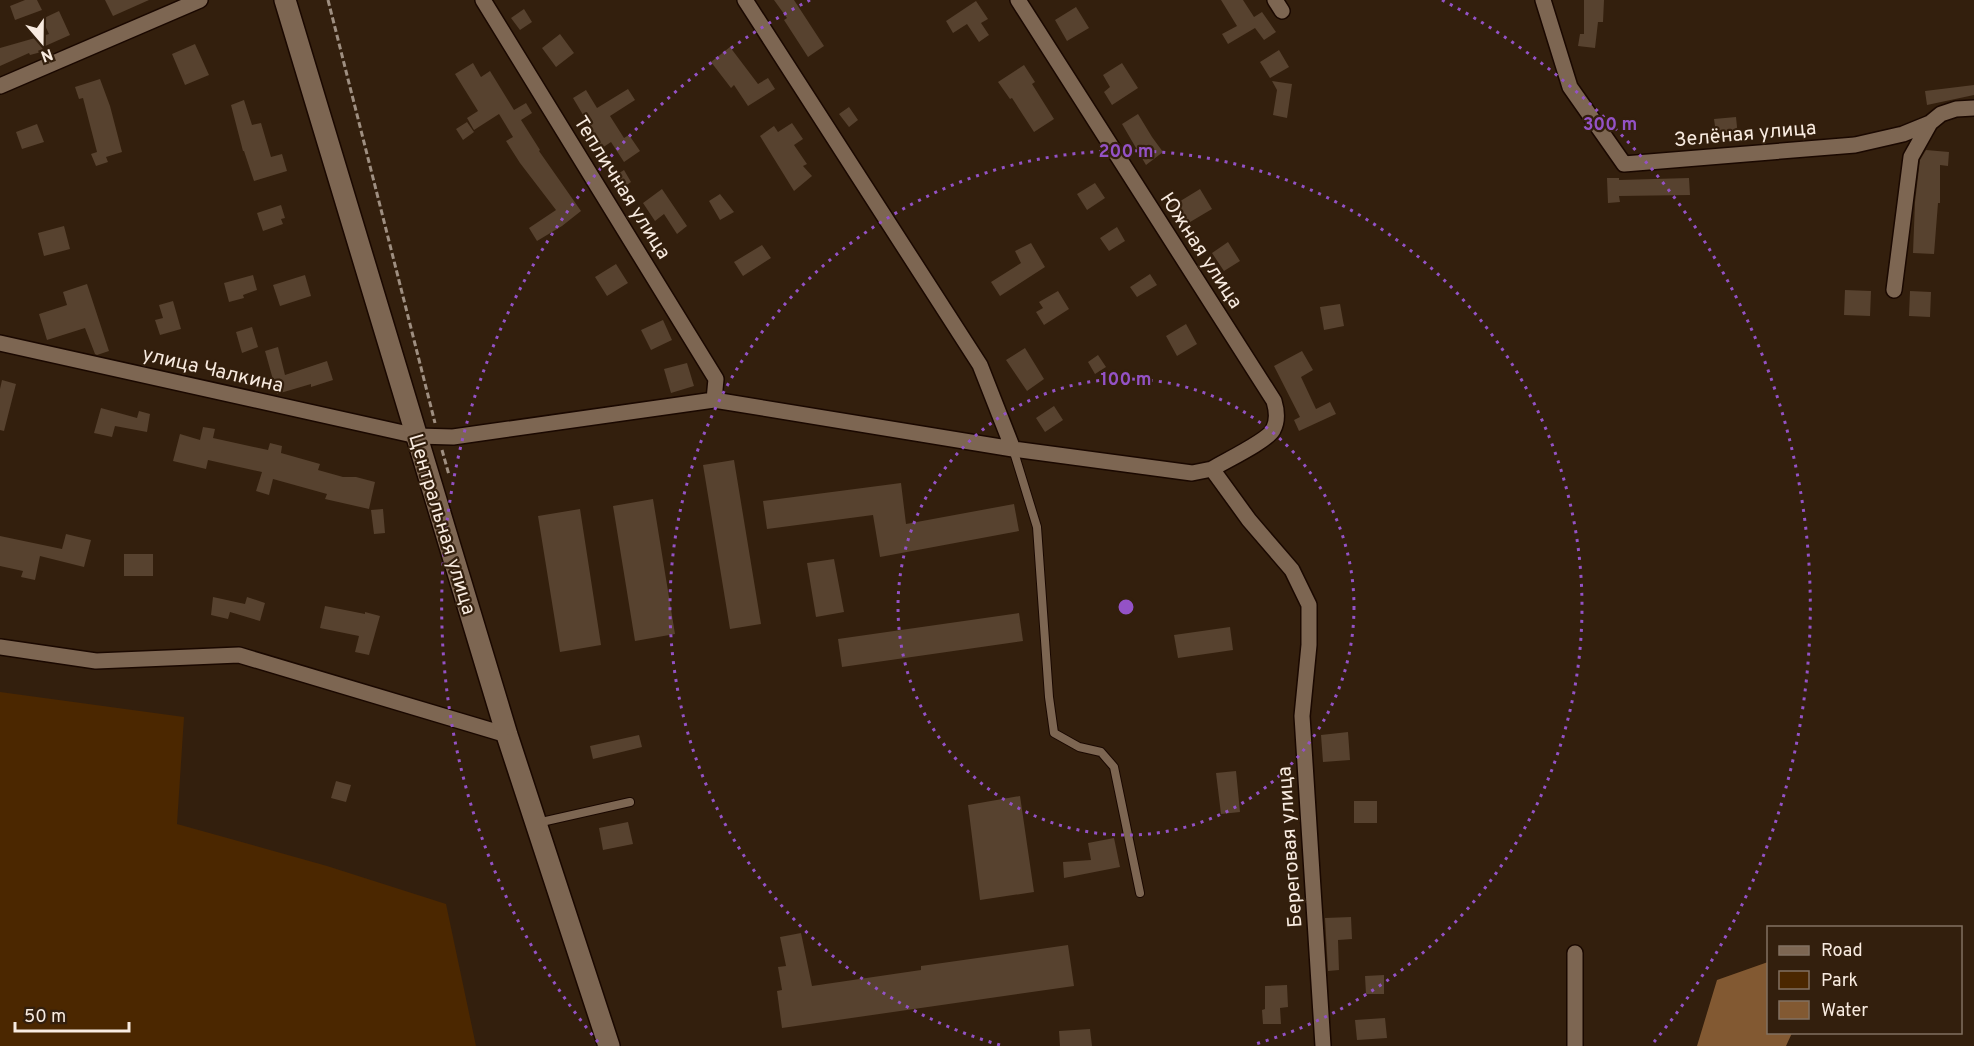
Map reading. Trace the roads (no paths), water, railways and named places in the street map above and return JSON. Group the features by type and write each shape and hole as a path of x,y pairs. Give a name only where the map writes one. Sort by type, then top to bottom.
{"street":[{"path":"0,86 200,0"},
{"name":"Центральная улица","path":"285,0 507,735 609,1046"},
{"name":"Тепличная улица","path":"483,0 716,379 714,400"},
{"path":"745,0 980,365 1013,449"},
{"name":"Южная улица","path":"1018,0 1274,402 1277,412 1276,423 1268,437 1212,469"},
{"name":"Зелёная улица","path":"1543,0 1570,87 1624,164 1855,145 1903,134 1930,123 1941,114 1956,109 1974,108"},
{"path":"1894,290 1911,157 1930,123"},
{"name":"улица Чалкина","path":"0,343 417,436 453,437 714,400 1013,449 1192,472 1212,469"},
{"name":"Береговая улица","path":"1212,469 1249,520 1292,570 1310,605 1309,645 1302,716 1323,1046"},
{"path":"0,647 96,661 239,654 507,735"},
{"path":"1575,953 1575,1046"}],"lane":[{"path":"1013,449 1037,527 1049,697 1054,733 1079,747 1101,752 1114,767 1140,892"},
{"path":"536,823 630,802"}],"water":[{"path":"1767,962 1767,1034 1792,1034 1786,1046 1697,1046 1717,980"}]}
